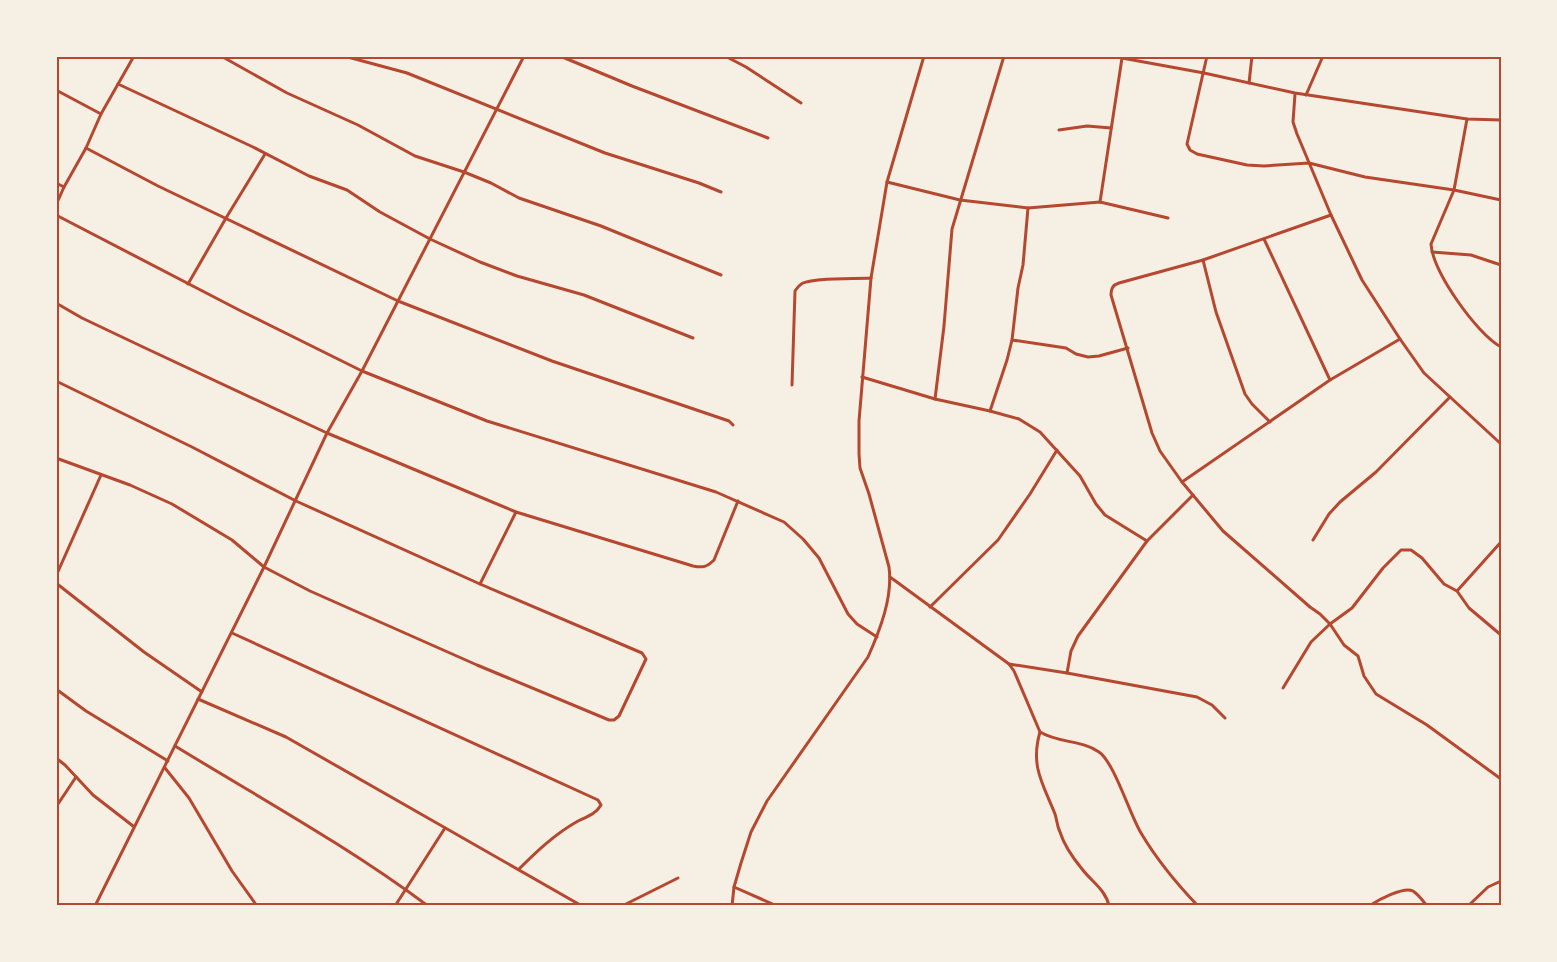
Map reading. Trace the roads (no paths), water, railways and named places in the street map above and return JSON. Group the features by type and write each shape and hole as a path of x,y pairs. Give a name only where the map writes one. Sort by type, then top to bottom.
{"street":[{"path":"56,205 86,148 101,114 134,56"},
{"path":"221,56 287,93 358,126 416,156 464,172 518,198 602,226 720,275"},
{"path":"344,56 407,73 605,153 699,183 720,192"},
{"path":"95,906 232,633 327,433 362,371 524,56"},
{"path":"560,56 632,86 768,138"},
{"path":"725,56 746,67 801,103"},
{"path":"732,906 734,887 751,832 766,801 868,657 877,637 887,600 890,577 870,494 859,461 859,421 871,278 887,182 924,56"},
{"path":"935,399 944,326 952,229 1004,56"},
{"path":"1111,56 1136,58 1306,95 1467,119 1501,120"},
{"path":"1207,56 1187,144 1190,150 1196,154 1247,165 1264,166 1309,163 1365,177 1454,190 1501,200"},
{"path":"1249,83 1252,56"},
{"path":"1306,95 1322,56"},
{"path":"1100,202 1122,58"},
{"path":"118,84 253,147 309,176 347,190 380,212 430,239 480,262 517,276 584,295 693,338"},
{"path":"56,90 101,114"},
{"path":"1295,93 1293,122 1331,215 1362,280 1424,373 1501,444"},
{"path":"1467,119 1454,190 1431,244 1432,252 1447,283 1470,318 1482,333 1501,347"},
{"path":"1059,130 1087,126 1111,128"},
{"path":"86,148 158,186 398,301 552,361 728,421 733,425"},
{"path":"188,284 265,154"},
{"path":"887,182 960,200 1028,208 1100,202 1168,218"},
{"path":"56,183 64,187"},
{"path":"990,410 1012,340 1018,288 1023,265 1028,208"},
{"path":"56,215 188,284 362,371 487,421 716,492 784,522 803,539 819,558 848,614 857,624 877,637"},
{"path":"1331,215 1203,260 1114,285 1111,289 1111,295 1152,433 1160,451 1182,482 1223,531 1320,614 1330,624 1344,645 1358,656 1364,676 1376,694 1427,725 1501,779"},
{"path":"1264,239 1330,380"},
{"path":"1432,252 1471,256 1501,265"},
{"path":"1203,260 1216,312 1245,394 1270,422"},
{"path":"792,384 795,292 798,286 805,282 871,278"},
{"path":"56,303 82,318 327,433 516,512 700,568 707,566 714,560 738,501"},
{"path":"1182,482 1330,380 1400,339"},
{"path":"1012,340 1054,346 1088,357 1128,348"},
{"path":"862,378 935,399 990,410 1019,420 1040,432 1080,476 1105,516 1147,541"},
{"path":"56,382 192,447 296,501 480,584 642,653 646,659 619,716 614,720 609,720 486,669 310,591 264,567 232,540 172,504 130,485 56,458"},
{"path":"1313,540 1329,514 1340,502 1376,472 1450,397"},
{"path":"930,607 998,540 1030,494 1057,450"},
{"path":"56,576 101,475"},
{"path":"1066,673 1071,651 1078,636 1147,541 1193,495"},
{"path":"480,584 516,512"},
{"path":"1457,591 1501,542"},
{"path":"1283,688 1306,648 1330,624 1352,608 1382,568 1398,552 1404,549 1414,552 1422,558 1444,584 1457,591 1469,608 1501,635"},
{"path":"890,577 1009,664 1014,671 1040,732 1036,753 1040,780 1056,816 1059,830 1068,850 1081,869 1103,892 1108,906"},
{"path":"56,583 144,652 202,692"},
{"path":"232,633 598,800 600,806 598,811 571,825 542,846 519,869"},
{"path":"1009,664 1196,698 1212,705 1224,718"},
{"path":"56,689 86,711 168,761"},
{"path":"198,700 286,737 582,906"},
{"path":"1040,732 1101,753 1113,772 1140,832 1152,851 1174,881 1198,906"},
{"path":"175,746 316,832 406,889 428,906"},
{"path":"56,758 93,795 134,826"},
{"path":"165,768 189,798 232,871 257,906"},
{"path":"56,807 76,777"},
{"path":"395,906 444,828"},
{"path":"622,906 678,878"},
{"path":"1468,906 1488,887 1501,881"},
{"path":"734,887 777,906"},
{"path":"1369,906 1380,899 1408,890 1414,892 1427,906"}]}
